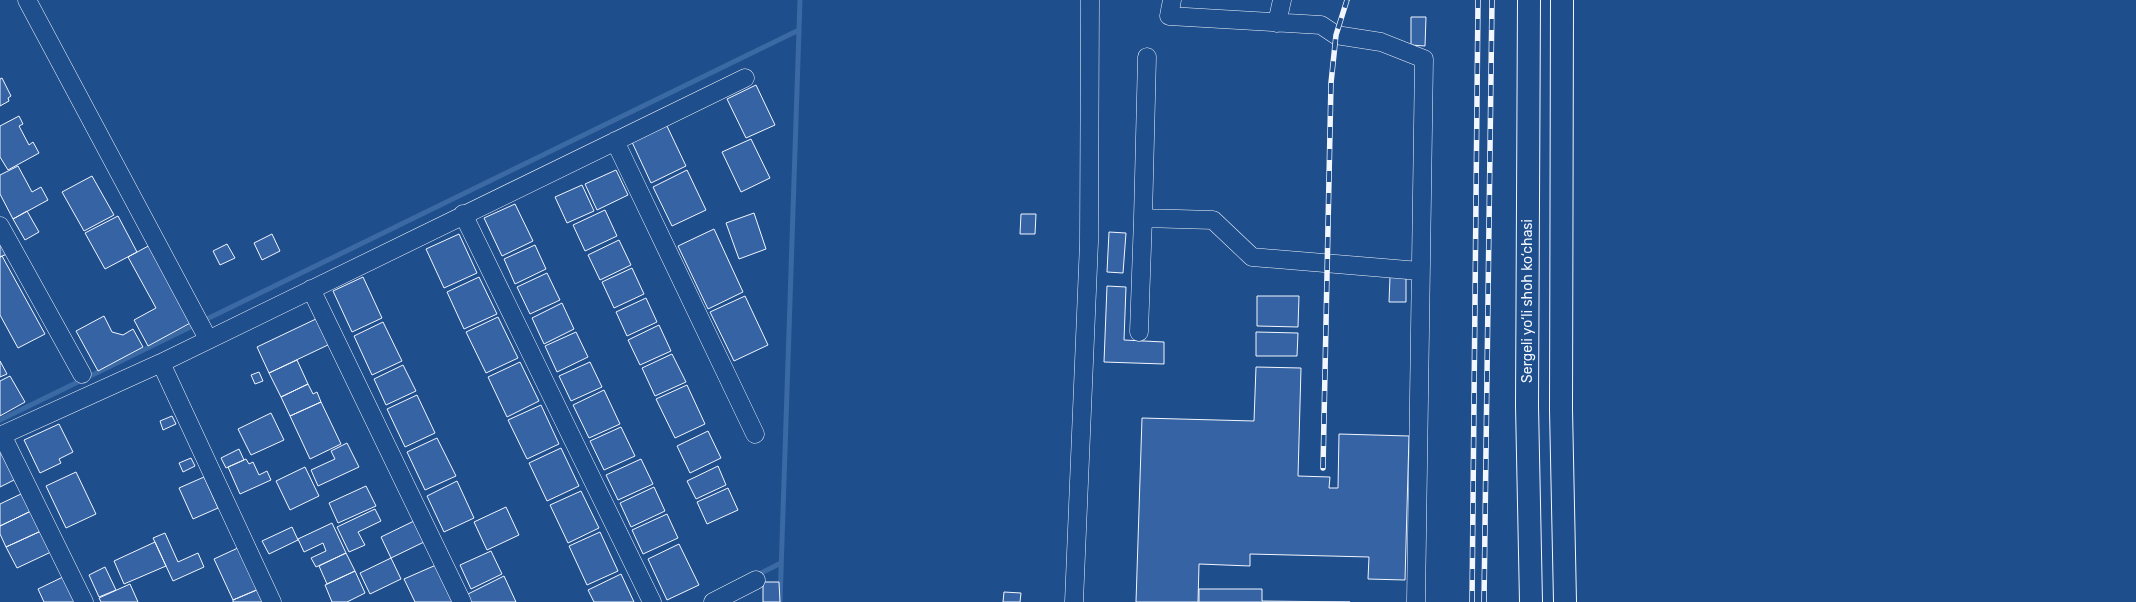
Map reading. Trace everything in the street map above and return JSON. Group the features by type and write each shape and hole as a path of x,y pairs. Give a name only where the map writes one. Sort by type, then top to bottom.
{"main road":[{"name":"Sergeli yo‘li shoh ko‘chasi","path":"1529,0 1527,406 1531,602"},
{"path":"1562,0 1561,410 1566,602"}],"street":[{"path":"27,0 202,328"},
{"path":"1074,602 1089,242 1090,0"},
{"path":"1172,0 1169,16 1321,25 1336,35 1381,42 1424,59 1416,602"},
{"path":"1277,23 1282,0"},
{"path":"1139,332 1148,57"},
{"path":"84,602 1,435 161,363 202,328 311,289 745,78"},
{"path":"615,141 756,434"},
{"path":"463,214 652,602"},
{"path":"1143,218 1213,220 1252,257 1420,271"},
{"path":"0,226 82,374"},
{"path":"311,289 462,602"},
{"path":"161,363 272,602"},
{"path":"713,602 756,580"}],"building":[{"path":"1411,17 1426,17 1425,46 1411,45"},
{"path":"2,78 11,96 8,98 9,101 0,106 0,79"},
{"path":"756,85 775,125 746,138 727,99"},
{"path":"19,116 23,124 19,126 29,145 33,142 39,153 8,170 0,157 0,126"},
{"path":"666,124 686,166 651,183 631,140"},
{"path":"751,139 770,178 741,192 722,152"},
{"path":"18,166 32,192 41,187 48,200 13,219 0,194 0,175"},
{"path":"616,170 628,195 597,210 585,184"},
{"path":"687,170 706,210 672,226 653,187"},
{"path":"92,176 114,215 84,231 62,192"},
{"path":"582,185 594,211 567,223 555,197"},
{"path":"515,204 533,241 502,256 484,218"},
{"path":"605,210 617,236 585,251 573,225"},
{"path":"27,211 39,232 25,240 13,219"},
{"path":"754,213 766,249 739,259 726,223"},
{"path":"1021,214 1036,214 1035,234 1020,234"},
{"path":"118,216 137,252 105,269 85,233"},
{"path":"714,229 743,292 708,309 678,246"},
{"path":"1109,232 1126,233 1123,273 1107,272"},
{"path":"272,234 280,251 262,260 254,243"},
{"path":"459,234 477,273 444,288 426,249"},
{"path":"619,240 631,265 600,280 588,255"},
{"path":"0,242 7,254 0,257"},
{"path":"152,244 194,321 148,346 134,320 156,308 128,257"},
{"path":"227,244 235,258 220,265 213,251"},
{"path":"535,245 546,269 515,284 504,259"},
{"path":"2,256 45,334 18,348 0,315 0,257"},
{"path":"632,268 644,294 614,308 602,282"},
{"path":"547,273 560,300 530,314 517,287"},
{"path":"363,277 382,318 352,332 333,291"},
{"path":"479,277 497,314 464,329 447,292"},
{"path":"1390,277 1406,278 1406,302 1389,302"},
{"path":"1107,286 1126,287 1124,340 1164,342 1164,364 1104,362"},
{"path":"745,296 768,345 734,361 710,312"},
{"path":"1257,296 1299,296 1298,327 1257,326"},
{"path":"646,298 657,322 627,336 616,312"},
{"path":"562,303 574,329 544,344 532,318"},
{"path":"104,316 112,332 123,335 133,329 143,347 98,371 76,331"},
{"path":"498,317 518,358 486,373 466,332"},
{"path":"318,318 330,344 269,373 257,347"},
{"path":"383,322 402,361 372,375 354,336"},
{"path":"659,325 671,351 640,365 628,340"},
{"path":"576,332 588,357 557,372 545,346"},
{"path":"1256,332 1298,333 1297,356 1256,356"},
{"path":"672,354 686,382 655,396 642,368"},
{"path":"297,360 308,384 281,397 269,373"},
{"path":"0,361 7,374 0,377"},
{"path":"520,362 539,401 507,417 488,377"},
{"path":"590,362 602,387 571,401 559,376"},
{"path":"403,365 416,391 386,405 374,379"},
{"path":"1256,367 1301,368 1298,476 1330,477 1329,488 1338,488 1339,434 1409,436 1405,580 1368,579 1369,557 1250,554 1250,566 1199,564 1198,602 1136,602 1142,418 1254,421"},
{"path":"259,372 263,381 255,384 251,375"},
{"path":"10,376 25,402 0,416 0,381"},
{"path":"308,384 313,394 317,392 321,402 290,416 281,397"},
{"path":"687,385 705,424 675,438 656,399"},
{"path":"604,390 620,424 589,438 573,405"},
{"path":"417,395 435,433 405,447 387,409"},
{"path":"321,402 341,444 310,459 290,416"},
{"path":"541,405 559,444 527,459 508,420"},
{"path":"271,413 284,440 251,455 238,429"},
{"path":"172,416 176,424 163,430 160,421"},
{"path":"59,424 73,452 59,459 61,463 40,473 24,440"},
{"path":"621,427 635,456 604,470 590,441"},
{"path":"708,431 721,458 690,473 677,446"},
{"path":"437,438 456,476 425,490 407,452"},
{"path":"347,443 359,467 318,486 311,470 335,459 331,451"},
{"path":"561,448 579,486 547,501 529,463"},
{"path":"0,449 16,479 0,487"},
{"path":"239,449 244,460 226,468 221,458"},
{"path":"191,458 195,466 183,472 179,463"},
{"path":"246,459 249,464 253,462 259,475 267,471 271,480 240,494 228,467"},
{"path":"641,459 653,484 618,500 606,475"},
{"path":"718,466 726,485 696,499 687,481"},
{"path":"305,467 319,496 290,510 276,481"},
{"path":"76,472 96,514 66,528 46,486"},
{"path":"204,477 218,508 193,519 179,488"},
{"path":"457,481 474,518 444,532 427,496"},
{"path":"366,486 376,506 338,523 329,503"},
{"path":"654,487 665,511 631,527 620,503"},
{"path":"728,488 738,510 707,524 697,502"},
{"path":"581,491 599,528 568,543 550,505"},
{"path":"23,493 31,511 0,526 0,504"},
{"path":"506,507 519,535 487,550 474,522"},
{"path":"375,509 381,521 358,532 365,545 349,552 337,527"},
{"path":"31,511 41,531 6,547 0,534 0,526"},
{"path":"667,514 678,538 643,554 632,530"},
{"path":"414,521 424,542 391,558 381,537"},
{"path":"332,523 346,553 316,567 311,558 326,551 323,543 304,552 298,539"},
{"path":"292,527 298,540 269,554 262,541"},
{"path":"41,531 51,552 17,568 6,547"},
{"path":"600,532 618,571 587,585 569,546"},
{"path":"165,533 178,562 198,553 204,567 173,581 153,538"},
{"path":"155,542 166,566 124,584 114,561"},
{"path":"679,544 699,585 667,600 648,559"},
{"path":"240,547 259,589 233,600 214,559"},
{"path":"491,551 502,574 471,589 460,565"},
{"path":"346,553 355,571 327,584 319,566"},
{"path":"391,558 401,579 370,594 360,573"},
{"path":"436,565 454,602 415,602 404,579"},
{"path":"105,567 116,590 99,597 89,575"},
{"path":"355,571 365,593 347,602 332,602 325,585"},
{"path":"621,574 634,602 594,602 588,590"},
{"path":"65,576 77,602 44,602 38,589"},
{"path":"504,576 516,602 471,602 468,594"},
{"path":"763,582 779,582 780,602 763,602"},
{"path":"130,584 138,602 101,602 99,598"},
{"path":"259,589 265,602 233,602 233,600"},
{"path":"1199,589 1262,589 1262,601 1350,602 1199,602"},
{"path":"1004,592 1021,593 1020,602 1003,602"}],"waterway":[{"path":"780,602 800,0"},
{"path":"0,420 799,30"},
{"path":"757,575 781,563"}],"railway":[{"path":"1323,468 1331,83 1336,35 1347,0"},
{"path":"1472,602 1478,0"},
{"path":"1484,602 1492,0"}]}
